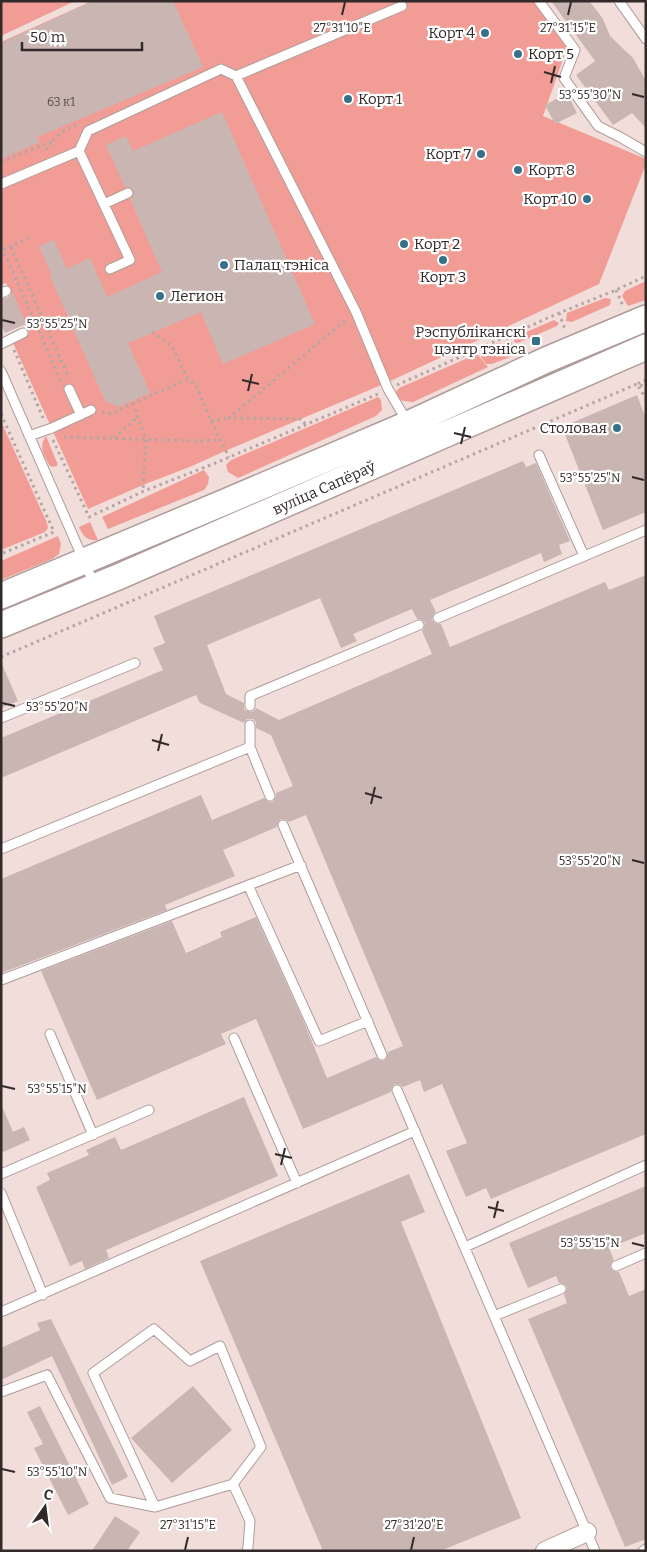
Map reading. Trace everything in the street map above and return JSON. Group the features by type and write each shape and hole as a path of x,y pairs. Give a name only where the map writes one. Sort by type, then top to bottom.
{"main road":[{"name":"вуліца Сапёраў","path":"1,596 408,424 546,360 646,318"},
{"name":"вуліца Сапёраў","path":"1,625 646,348"}],"street":[{"path":"545,1551 587,1532"}],"lane":[{"path":"539,1 575,50 564,78 598,126 646,152"},
{"path":"619,1 646,39"},
{"path":"236,76 402,6"},
{"path":"1,184 80,151 88,131 221,69 236,76 356,312 388,389 408,424"},
{"path":"80,151 130,260 110,269"},
{"path":"104,204 128,193"},
{"path":"6,342 23,333"},
{"path":"1,371 95,586"},
{"path":"70,389 81,415"},
{"path":"29,436 92,410"},
{"path":"539,455 584,556"},
{"path":"438,618 646,530"},
{"path":"250,706 250,696 419,626"},
{"path":"1,718 136,663"},
{"path":"250,725 250,747 270,796"},
{"path":"1,849 250,747"},
{"path":"283,825 382,1055"},
{"path":"1,980 301,865"},
{"path":"248,885 319,1041 368,1021"},
{"path":"50,1034 92,1135"},
{"path":"234,1038 296,1183"},
{"path":"397,1090 595,1551"},
{"path":"1,1174 149,1110"},
{"path":"1,1312 415,1131"},
{"path":"465,1247 646,1165"},
{"path":"1,1193 43,1294"},
{"path":"616,1266 646,1253"},
{"path":"494,1316 561,1289"},
{"path":"1,1392 47,1375 110,1498 155,1507 233,1484 262,1447 220,1346 190,1361 154,1330 93,1373 155,1507"},
{"path":"233,1484 250,1522 247,1551"}],"path":[{"path":"1,162 15,155 53,142 43,154"},
{"path":"11,247 73,387 70,389 65,390 3,250 29,238"},
{"path":"221,440 52,437 89,517 144,491 388,389 646,276"},
{"path":"615,310 624,307 616,290"},
{"path":"228,418 356,312"},
{"path":"559,313 565,329"},
{"path":"558,332 574,326"},
{"path":"152,332 172,346 188,379 197,387 229,457"},
{"path":"506,337 514,350 522,347"},
{"path":"6,342 48,429"},
{"path":"92,410 112,414 188,379"},
{"path":"1,657 646,380"},
{"path":"637,384 646,387"},
{"path":"637,384 646,399"},
{"path":"133,403 146,440 144,491"},
{"path":"1,414 54,532 1,554"},
{"path":"113,438 138,417"},
{"path":"211,421 228,418 302,419 305,424"}],"shaded area":[{"path":"1,1 75,1 1,36"},
{"path":"92,1 536,1 567,48 543,116 646,159 646,164 599,284 386,383 88,509 13,343 29,334 6,283 1,285 1,42"},
{"path":"646,281 646,300 628,306 622,296 625,291"},
{"path":"605,298 611,299 610,305 572,322 566,321 567,313"},
{"path":"554,320 559,323 557,326 518,343 514,342 515,337"},
{"path":"497,343 503,344 508,348 510,357 492,364 486,364 481,357 482,352"},
{"path":"477,354 488,367 413,402 398,399 396,392 399,388"},
{"path":"378,397 381,400 382,410 376,416 238,478 228,472 226,465 231,460"},
{"path":"1,421 48,528 45,532 1,550"},
{"path":"46,436 58,465 54,467 50,466 42,448"},
{"path":"204,470 209,477 208,484 204,490 108,529 102,517"},
{"path":"90,522 98,540 91,540 86,537 79,527"},
{"path":"58,536 61,544 59,554 52,559 1,580 1,561"}],"building":[{"path":"93,1 173,1 203,67 37,137 40,142 1,159 1,43"},
{"path":"551,1 589,1 603,19 610,36 633,58 646,81 646,128 632,113 613,125 576,75 595,61"},
{"path":"567,93 577,113 555,124 545,105"},
{"name":"Палац тэніса","path":"222,112 315,324 223,364 201,312 128,343 150,393 118,407 105,401 50,276 52,275 39,246 54,240 67,269 90,258 107,297 162,272 130,199 134,191 131,188 125,187 106,145 126,136 133,151"},
{"path":"13,293 26,324 5,333 1,325 1,299"},
{"path":"637,395 646,419 646,512 603,530 562,427"},
{"path":"523,461 526,467 536,463 570,541 559,545 562,554 544,562 541,553 430,600 436,612 432,620 435,623 441,624 450,647 605,582 609,590 646,575 646,1134 491,1199 486,1188 466,1197 446,1151 467,1143 442,1084 424,1092 420,1080 403,1087 395,1084 391,1092 303,1129 256,1019 221,1034 226,1044 97,1100 41,971 172,921 186,953 222,937 220,932 256,917 327,1078 376,1057 384,1061 387,1058 388,1052 403,1046 306,815 289,822 281,819 277,827 223,850 235,876 165,905 167,910 1,973 1,879 201,795 212,820 264,798 269,802 273,802 276,793 293,786 271,735 256,728 256,722 253,719 247,719 244,723 200,703 196,695 1,778 1,738 163,670 153,648 165,643 154,616","holes":["320,598 341,648 357,641 353,634 412,609 417,619 425,623 422,631 432,654 279,720 256,708 253,712 246,711 244,703 226,694 207,645"]},
{"path":"1,662 18,701 1,708"},
{"path":"244,1097 278,1176 106,1250 109,1258 85,1269 82,1261 70,1266 36,1187 50,1180 47,1173 89,1155 86,1150 115,1137 121,1150"},
{"path":"1,1104 13,1132 24,1127 30,1140 1,1153"},
{"path":"409,1174 425,1212 401,1222 521,1518 440,1551 323,1551 200,1261"},
{"path":"646,1186 646,1233 609,1248 614,1260 610,1268 613,1271 619,1272 629,1296 646,1289 646,1539 625,1547 528,1319 567,1303 564,1295 567,1287 559,1283 556,1276 528,1288 509,1243"},
{"path":"51,1319 128,1477 112,1485 52,1356 1,1380 1,1348 40,1330 37,1323"},
{"path":"193,1386 232,1430 172,1483 131,1438"},
{"path":"40,1406 89,1504 68,1515 34,1448 43,1444 27,1412"},
{"path":"115,1516 140,1532 127,1551 92,1551"}],"place":[{"name":"Корт 4","path":"485,33"},
{"name":"Корт 5","path":"518,54"},
{"name":"Корт 1","path":"348,99"},
{"name":"Корт 7","path":"481,154"},
{"name":"Корт 8","path":"518,170"},
{"name":"Корт 10","path":"587,199"},
{"name":"Корт 2","path":"404,244"},
{"name":"Корт 3","path":"443,260"},
{"name":"Палац тэніса","path":"224,265"},
{"name":"Легион","path":"160,296"},
{"name":"Рэспубліканскі цэнтр тэніса","path":"536,341"},
{"name":"Столовая","path":"617,428"}]}
